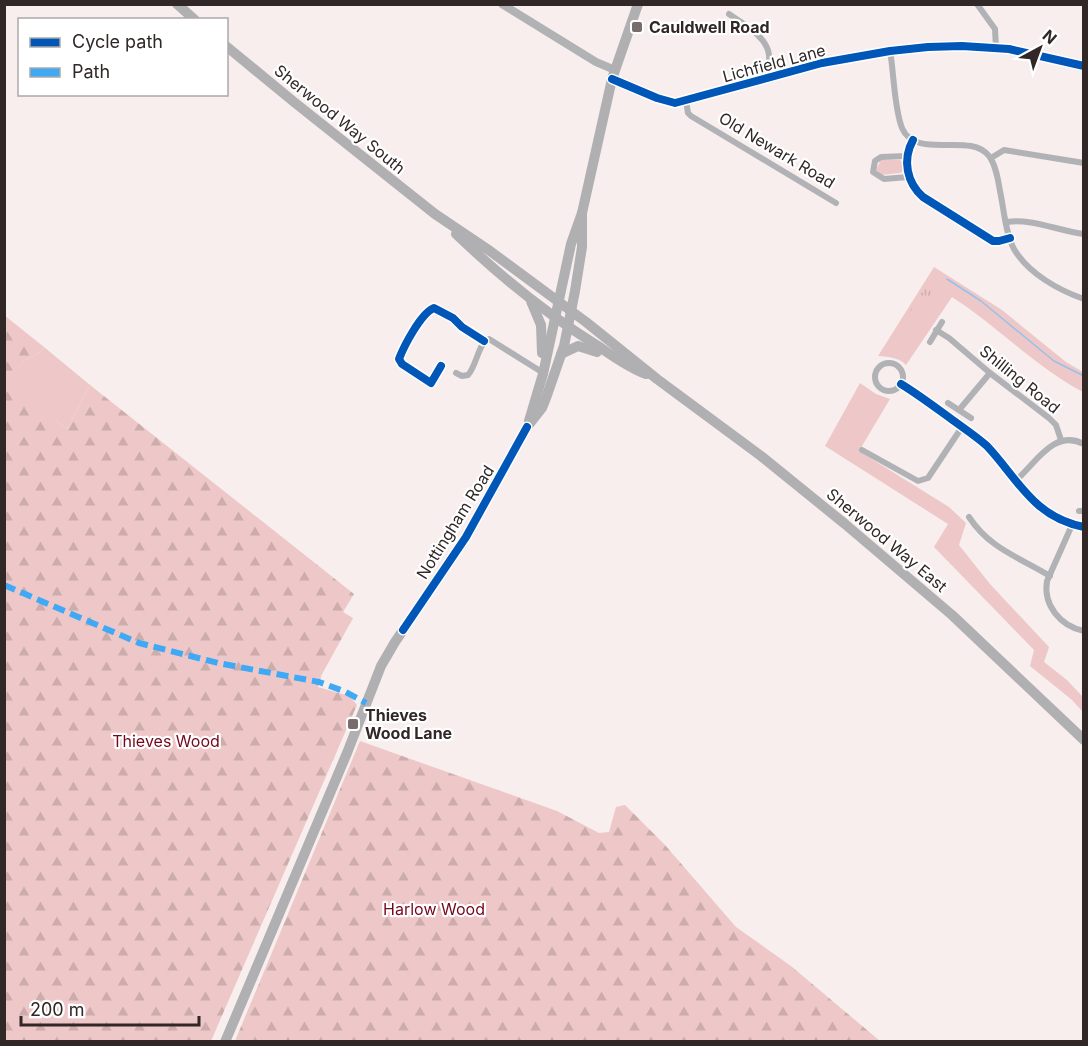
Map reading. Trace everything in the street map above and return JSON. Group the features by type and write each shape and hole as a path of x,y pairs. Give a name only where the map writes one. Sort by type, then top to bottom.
{"highway":[{"path":"177,4 193,18"},
{"name":"Nottingham Road","path":"225,1041 347,753 381,666 466,537 528,427 542,408 561,354 571,244 582,213 614,74 638,4"},
{"name":"Sherwood Way South","path":"228,48 435,214 490,251 563,314"},
{"name":"Nottingham Road","path":"528,427 582,247 582,213"},
{"name":"Sherwood Way South","path":"435,214 496,271 531,299 563,314"},
{"path":"531,299 541,325 543,374"},
{"path":"563,314 610,349 620,360"},
{"name":"Sherwood Way East","path":"563,314 657,379 761,456 845,524 952,615 1083,740"},
{"path":"561,354 578,346 620,360"},
{"name":"Sherwood Way East","path":"620,360 639,372 657,379"}],"street":[{"path":"502,4 614,74 665,101 675,103 686,101"},
{"path":"977,4 995,29 996,48"},
{"path":"729,14 756,33 767,46 770,58 765,79"},
{"name":"Lichfield Lane","path":"686,101 822,63 890,51 962,46 996,48 1083,66"},
{"path":"890,51 902,127 906,136 918,143 975,147 986,153 991,158 1014,249 1040,276 1067,293 1083,299"},
{"name":"Old Newark Road","path":"686,101 688,113 691,116 836,203"},
{"path":"913,141 907,156 908,177 913,189 993,241 1010,238"},
{"path":"991,158 1004,150 1083,163"},
{"path":"907,156 881,157 873,166 873,172 884,179 908,177"},
{"path":"1007,222 1014,221 1083,234"},
{"path":"441,366 431,383 399,361 400,355 428,311 434,308 453,318 462,327 484,341"},
{"path":"930,342 942,322"},
{"name":"Shilling Road","path":"936,330 1056,424 1061,440 1074,439 1083,444"},
{"path":"456,373 462,376 468,375 478,360 481,345 489,339 543,374 554,376"},
{"path":"886,363 896,365 902,374 901,384 892,391 881,389 875,380 877,369 886,363"},
{"path":"959,410 990,373"},
{"path":"901,384 987,447 1014,482 1036,504 1072,525 1083,527"},
{"path":"948,403 971,418"},
{"path":"862,450 918,481 928,478 962,427"},
{"path":"1014,482 1050,445 1061,440"},
{"path":"969,517 986,538 1007,554 1050,576"},
{"path":"1072,525 1045,591 1051,609 1066,625 1083,632"},
{"path":"969,531 975,526"}],"green space":[{"path":"881,160 900,160 904,164 904,171 881,175 876,170"},
{"path":"934,267 1002,310 1066,362 1083,372 1083,392 1049,371 952,297 906,365 897,359 878,356"},
{"path":"930,279 944,289 924,320 910,311"},
{"name":"Thieves Wood","path":"4,315 44,347 39,353 23,361 12,384 67,429 90,385 354,594 343,612 353,618 321,676 318,687 349,696 357,705 211,1041 5,1041"},
{"path":"44,347 90,385 67,429 11,384 23,361 39,353"},
{"path":"860,383 876,394 890,399 859,451 949,507 966,523 959,545 990,584 1049,647 1044,662 1067,680 1083,697 1083,712 1072,700 1030,666 1034,650 934,547 948,524 825,446"},
{"name":"Harlow Wood","path":"360,741 557,811 599,833 609,832 616,807 625,805 665,845 736,927 791,966 880,1041 235,1041"}],"waterway":[{"path":"947,279 981,301 1054,361 1084,376"}],"marked path":[{"path":"4,585 139,643 218,663 319,682 346,692 366,703"}],"cycle path":[{"path":"612,79 675,103 822,63 928,47 962,46 1009,49 1084,66"},
{"path":"913,140 908,155 908,171 913,185 923,197 993,241 1010,238"},
{"path":"441,366 431,383 402,364 399,359 419,323 434,308 453,318 462,327 484,341"},
{"path":"901,384 987,446 1039,506 1066,522 1084,527"},
{"path":"403,630 466,537 527,427"}],"place":[{"name":"Cauldwell Road","path":"637,27"},
{"name":"Thieves Wood Lane","path":"353,724"}]}
